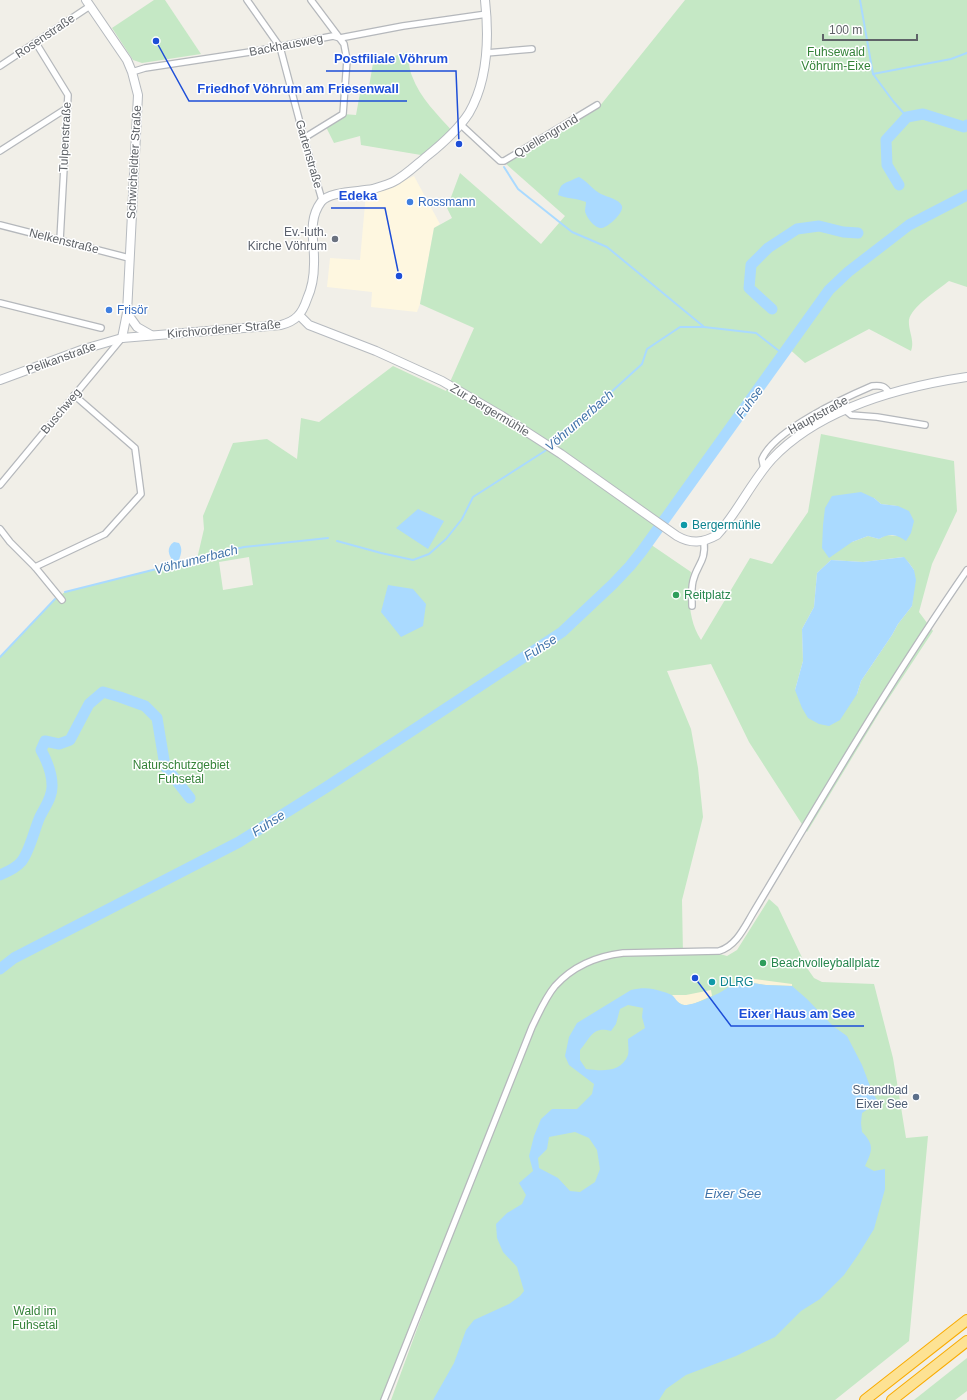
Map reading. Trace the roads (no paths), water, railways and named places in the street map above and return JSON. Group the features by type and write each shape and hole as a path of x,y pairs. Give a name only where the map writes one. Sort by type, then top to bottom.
{"highway":[{"path":"865,1400 967,1320"},
{"path":"892,1400 967,1341"}],"street":[{"name":"Gartenstraße","path":"247,0 280,46 322,200"},
{"path":"304,138 343,114 347,60 344,44 311,0"},
{"path":"299,315 306,302 313,278 313,218 316,209 322,200 330,196 348,192 365,191 394,182 437,148 460,124 469,112 475,100 482,78 486,53 487,14 485,0"},
{"name":"Rosenstraße","path":"0,66 36,43 88,3"},
{"name":"Schwicheldter Straße","path":"88,3 127,60 138,95 126,313 122,338"},
{"name":"Backhausweg","path":"132,72 145,68 333,36 340,38 403,26 487,14"},
{"name":"Tulpenstraße","path":"36,43 68,95 60,240"},
{"path":"486,53 532,50"},
{"name":"Quellengrund","path":"460,124 500,161 504,161 597,105"},
{"path":"0,150 67,108"},
{"name":"Nelkenstraße","path":"0,225 129,258"},
{"path":"0,303 101,328"},
{"path":"126,313 137,327 151,335"},
{"name":"Kirchvordener Straße","path":"122,338 281,325 289,323 299,315"},
{"name":"Zur Bergermühle","path":"299,315 309,325 376,351 442,381 502,416 561,454 669,530 687,541 704,542"},
{"name":"Pelikanstraße","path":"0,380 84,349 122,338"},
{"name":"Buschweg","path":"0,485 122,338"},
{"name":"Hauptstraße","path":"704,542 717,535 772,458 791,441 824,420 845,410 890,394 932,383 967,377"},
{"name":"Hauptstraße","path":"764,468 762,459 773,444 790,430 821,411 872,386 880,385 885,387 890,394"},
{"path":"35,567 105,534 141,494 134,448 74,395"},
{"name":"Hauptstraße","path":"845,410 852,415 877,417 925,425"},
{"path":"0,529 10,542 35,567 62,600"},
{"path":"692,606 693,579 703,558 705,551 704,542"},
{"path":"384,1400 532,1027 545,1002 556,986 582,965 594,959 609,955 623,953 719,951 732,944 745,927 861,734 966,573"}],"water":[{"path":"579,177 598,192 616,200 622,206 621,212 618,216 605,227 597,227 589,219 585,211 586,202 558,195 560,187 563,184"},
{"path":"861,492 874,498 881,504 898,506 909,511 914,521 911,533 906,541 892,535 879,539 868,536 852,542 829,558 822,548 825,508 832,496"},
{"path":"418,509 444,521 428,549 396,528"},
{"path":"174,542 179,543 181,554 179,560 174,561 170,557 169,549 171,544"},
{"path":"904,557 914,570 916,580 912,606 898,624 861,681 857,694 840,720 829,726 819,724 808,718 802,708 795,690 803,661 802,629 814,607 817,573 831,560 863,562"},
{"path":"388,585 413,589 426,604 423,626 401,637 381,612"},
{"name":"Eixer See","path":"738,982 792,986 833,1026 847,1036 862,1065 873,1094 878,1101 862,1113 861,1123 862,1132 871,1145 871,1152 865,1166 874,1171 885,1169 885,1189 874,1229 844,1275 820,1299 801,1311 775,1337 736,1356 686,1375 666,1389 659,1400 433,1400 454,1363 466,1330 474,1320 509,1304 524,1291 517,1267 503,1252 497,1238 496,1224 507,1213 522,1204 526,1195 519,1183 533,1171 529,1156 534,1136 541,1119 552,1109 577,1109 592,1094 594,1084 569,1065 565,1056 569,1037 577,1023 631,990 648,988 656,990 673,996 679,1003 688,1005 721,992","holes":["628,1005 643,1008 642,1017 645,1028 628,1039 628,1055 625,1061 621,1065 610,1070 586,1069 580,1060 580,1050 592,1034 600,1030 611,1031 616,1024 620,1009","575,1132 589,1138 597,1150 600,1169 595,1182 580,1192 570,1191 558,1178 539,1168 538,1158 547,1149 549,1137"]}],"waterway":[{"path":"860,0 873,74 907,117"},
{"path":"873,74 951,59 967,53"},
{"path":"899,185 887,165 886,140 907,117 923,114 964,127 967,125"},
{"path":"504,167 518,189 572,232 607,247 703,326"},
{"name":"Fuhse","path":"0,969 14,958 239,842 325,788 562,632 613,584 642,551 829,290 848,272 909,225 967,195"},
{"path":"772,309 749,288 751,265 768,248 797,229 819,226 843,232 858,233"},
{"name":"Vöhrumerbach","path":"553,445 642,364 647,349 680,327 704,327 756,333 783,354"},
{"name":"Vöhrumerbach","path":"337,541 413,560 429,554 446,539 462,519 473,497 548,449"},
{"name":"Vöhrumerbach","path":"65,592 244,547 328,538"},
{"name":"Vöhrumerbach","path":"0,657 55,599"},
{"path":"0,875 17,866 24,858 39,819 51,794 51,776 41,750 45,741 59,744 70,740 89,704 103,692 145,706 157,718 165,766 190,798"}],"place":[{"name":"Friedhof Vöhrum am Friesenwall","path":"156,41"},
{"name":"Postfiliale Vöhrum","path":"459,144"},
{"name":"Rossmann","path":"410,202"},
{"name":"Ev.-luth. Kirche Vöhrum","path":"335,239"},
{"name":"Edeka","path":"399,276"},
{"name":"Frisör","path":"109,310"},
{"name":"Bergermühle","path":"684,525"},
{"name":"Reitplatz","path":"676,595"},
{"name":"Beachvolleyballplatz","path":"763,963"},
{"name":"Eixer Haus am See","path":"695,978"},
{"name":"DLRG","path":"712,982"},
{"name":"Strandbad Eixer See","path":"916,1097"}],"park label":[{"name":"Fuhsewald Vöhrum-Eixe","path":"836,59"},
{"name":"Naturschutzgebiet Fuhsetal","path":"181,772"},
{"name":"Wald im Fuhsetal","path":"35,1318"}]}
